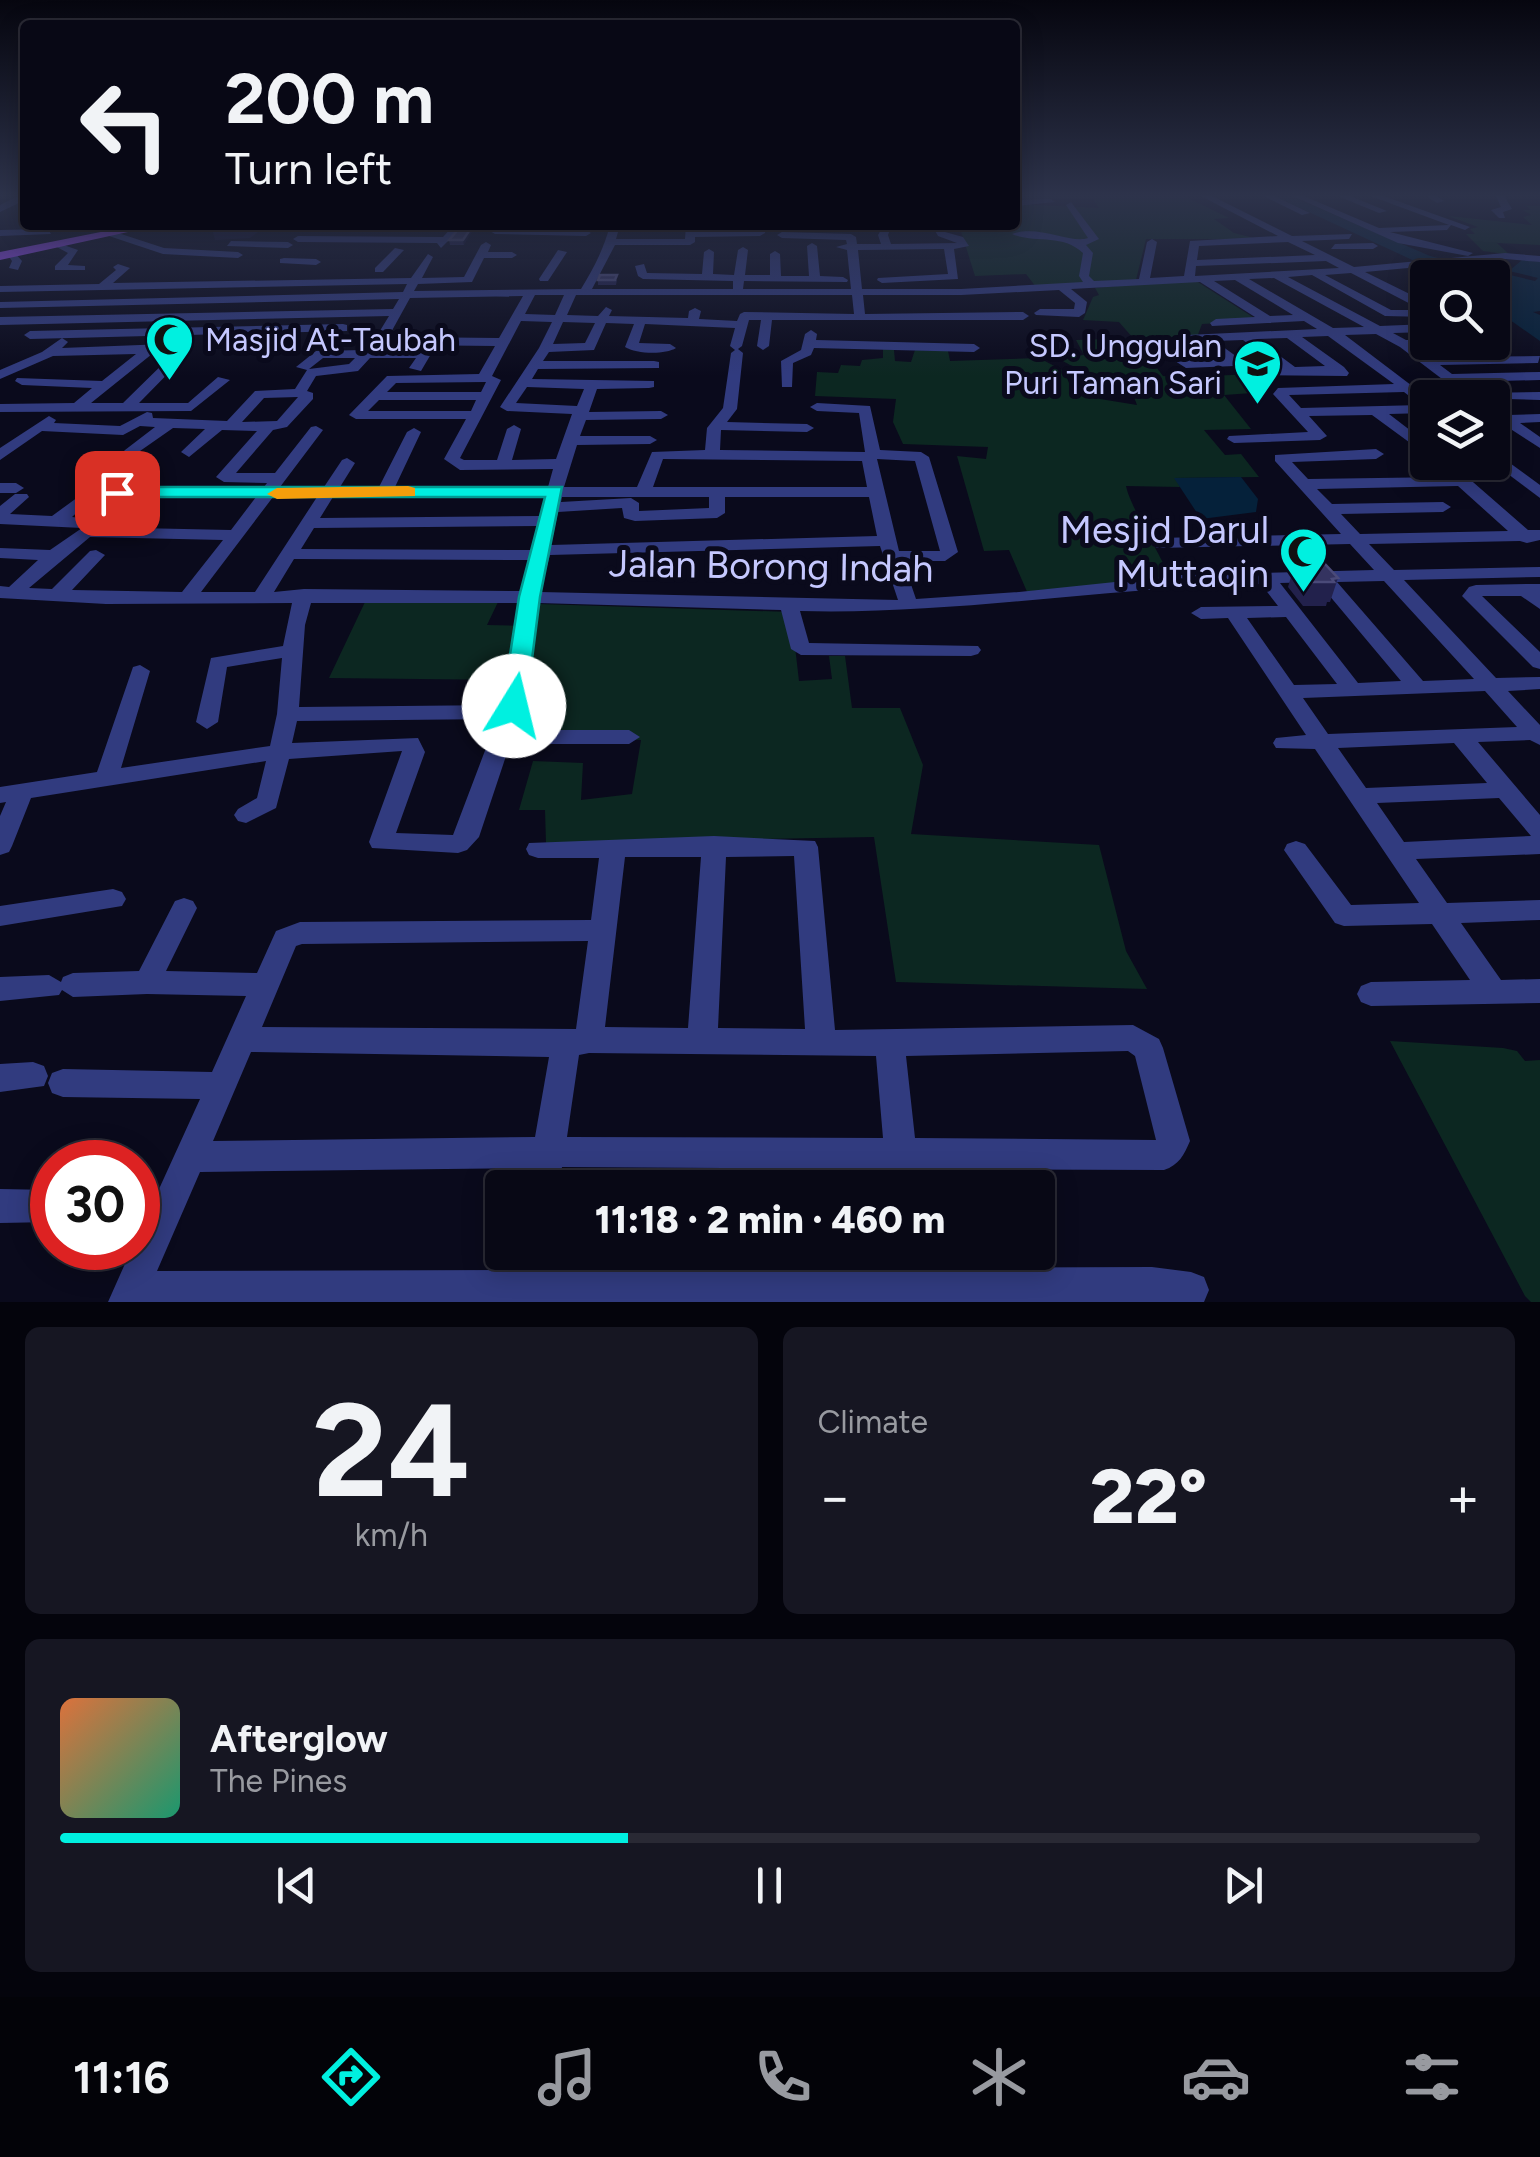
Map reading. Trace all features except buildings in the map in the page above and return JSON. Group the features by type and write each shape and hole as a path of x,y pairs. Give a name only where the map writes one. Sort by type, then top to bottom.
{"street":[{"path":"11,255 17,261 14,268"},
{"path":"71,255 59,268 81,268"},
{"path":"232,255 266,256"},
{"path":"379,270 394,255"},
{"path":"299,394 312,372 351,369 379,342 432,255"},
{"path":"462,310 481,255"},
{"path":"496,255 514,261"},
{"path":"544,279 560,255"},
{"path":"604,255 591,280 558,318 545,348 508,408 662,416"},
{"path":"707,277 709,255"},
{"path":"736,294 742,255"},
{"path":"776,255 776,279"},
{"path":"813,255 815,280"},
{"path":"828,255 855,269 1063,288 1410,269"},
{"path":"853,255 860,318"},
{"path":"855,269 877,255"},
{"path":"284,262 379,270 531,292 736,294 855,269 918,268 956,276 951,255"},
{"path":"1088,255 1084,276 1093,286"},
{"path":"1144,281 1149,255"},
{"path":"1193,255 1195,278"},
{"path":"1193,258 1261,255"},
{"path":"1193,258 1261,255"},
{"path":"1325,255 1410,298"},
{"path":"1494,255 1540,258"},
{"path":"1470,260 1505,256"},
{"path":"260,315 311,265"},
{"path":"122,318 184,272 311,265"},
{"path":"640,266 640,276 672,272 707,277 815,280 855,269 918,268"},
{"path":"102,287 125,268 118,267"},
{"path":"137,286 158,271"},
{"path":"1314,273 1389,314 1410,311"},
{"path":"1276,275 1404,344 1453,380"},
{"path":"1236,276 1329,332 1408,388"},
{"path":"0,289 288,284 415,277"},
{"path":"1195,278 1268,320"},
{"path":"0,304 406,296 544,279 591,280"},
{"path":"50,304 70,288"},
{"path":"1040,313 1079,312 1081,302 1063,288"},
{"path":"484,378 531,292"},
{"path":"545,348 590,348 612,294"},
{"path":"641,320 632,347 670,346 696,304"},
{"path":"2,322 397,312"},
{"path":"786,384 787,361 807,352 816,312"},
{"path":"712,454 717,426 730,408 742,316 816,312 860,318 1023,316"},
{"path":"30,335 339,333 354,313"},
{"path":"130,405 217,316"},
{"path":"762,346 767,316"},
{"path":"517,318 687,321 709,329 740,326"},
{"path":"1216,323 1304,318"},
{"path":"50,358 84,319"},
{"path":"15,346 50,320"},
{"path":"438,341 448,320"},
{"path":"1339,370 1245,371 1197,338 1410,328"},
{"path":"1290,334 1357,388"},
{"path":"1247,337 1292,370"},
{"path":"379,342 502,342"},
{"path":"810,344 974,348"},
{"path":"1404,344 1410,344"},
{"path":"1510,344 1539,359"},
{"path":"23,373 50,358 185,349"},
{"path":"50,358 185,349"},
{"path":"0,455 108,384 149,350"},
{"path":"1168,351 1186,364 1232,362"},
{"path":"303,367 320,354 424,354 416,368"},
{"path":"1427,362 1539,359"},
{"path":"78,364 134,364"},
{"path":"534,365 654,365"},
{"path":"0,375 23,373 108,384"},
{"path":"1450,378 1540,376"},
{"path":"474,415 356,416 394,379 494,380 453,462 562,464"},
{"path":"0,408 195,406 223,380"},
{"path":"522,383 648,384"},
{"path":"2,838 10,794 276,752 414,745 381,842 458,844 467,837 518,692 529,597 568,441 592,385"},
{"path":"1234,439 1320,436 1280,392 1408,388"},
{"path":"140,422 223,427 280,426 308,396 260,394 223,427 189,452"},
{"path":"374,396 484,396"},
{"path":"1510,396 1540,396"},
{"path":"40,427 123,431 160,406"},
{"path":"816,407 865,409 876,492 909,605"},
{"path":"1298,412 1410,407"},
{"path":"1374,410 1410,439"},
{"path":"1510,421 1540,418"},
{"path":"130,453 170,423"},
{"path":"268,426 224,477 278,478"},
{"path":"717,426 808,428"},
{"path":"1510,427 1540,444"},
{"path":"503,465 514,429"},
{"path":"187,598 316,430"},
{"path":"384,492 414,432"},
{"path":"1400,432 1410,432"},
{"path":"568,441 650,440"},
{"path":"1510,453 1540,452"},
{"path":"1376,454 1280,458 1538,735"},
{"path":"290,554 890,549 944,556 949,552 922,457 657,456 644,489"},
{"path":"683,489 692,460"},
{"path":"750,490 752,461"},
{"path":"262,596 347,463"},
{"path":"802,490 806,463"},
{"path":"1510,469 1540,493"},
{"path":"1304,484 1462,481 1532,536 1540,549"},
{"path":"1415,482 1476,537"},
{"path":"121,484 114,492 384,492 630,516 720,511 717,490"},
{"path":"311,523 552,506 644,489 876,492"},
{"path":"12,491 0,516 86,523"},
{"path":"56,522 89,494"},
{"path":"1327,508 1443,507"},
{"path":"7,592 82,533 113,524 236,535"},
{"path":"1157,543 1532,536"},
{"path":"1195,543 1218,578"},
{"path":"0,554 54,556"},
{"path":"56,596 96,555"},
{"name":"Jalan Borong Indah","path":"7,592 187,598 529,597 790,607 909,605 1218,578 1540,572"},
{"path":"1322,576 1416,687"},
{"path":"1266,578 1352,690"},
{"path":"1535,594 1476,591 1471,596 1540,663"},
{"path":"246,815 266,804 288,714 292,651 304,595"},
{"path":"790,607 801,650 971,650"},
{"path":"1201,613 1290,612"},
{"path":"1234,613 1318,742 1360,796 1494,993"},
{"path":"208,722 218,662 292,651"},
{"path":"106,780 140,672"},
{"path":"1286,692 1540,683"},
{"path":"288,714 510,712"},
{"path":"1284,743 1538,735"},
{"path":"500,737 629,738"},
{"path":"1462,738 1540,831"},
{"path":"1360,796 1506,790"},
{"path":"702,1043 714,845"},
{"path":"1396,851 1540,845"},
{"path":"538,849 804,846 808,850 821,1041"},
{"path":"545,1170 602,930 613,850"},
{"path":"1296,850 1342,916 1540,910"},
{"path":"0,904 0,916 113,899"},
{"path":"147,982 184,908"},
{"path":"160,1196 189,1157 286,939 300,933 602,930"},
{"path":"0,989 147,982 263,985"},
{"path":"1371,994 1540,991"},
{"path":"189,1157 548,1152 1164,1155 1174,1141 1148,1048 1137,1039 890,1043 240,1040"},
{"path":"890,1043 902,1170"},
{"path":"0,1078 220,1086"},
{"path":"0,1206 30,1206"},
{"path":"136,1270 129,1295 226,1295 846,1270"},
{"path":"938,1270 1191,1290"}],"green space":[{"path":"968,255 1142,255 1136,280 1036,287 1026,274 975,276"},
{"path":"1193,279 1259,321 1202,324 1197,337 1135,339 1163,376 1174,377 1171,369 1184,369 1194,377 1250,374 1266,392 1224,395 1251,429 1204,430 1225,455 1241,454 1259,477 1176,478 1180,487 1126,486 1170,577 1028,594 1009,550 984,551 957,456 986,459 988,447 903,444 893,422 896,399 815,396 817,372 838,373 841,365 860,366 862,360 883,358 883,349 894,350 895,361 911,362 915,350 948,351 950,361 1039,358 1064,371 1072,390 1093,390 1100,399 1137,405 1124,386 1058,357 1084,355 1076,340 1133,338 1119,322 1083,320 1093,297 1099,295 1095,288"},
{"path":"365,602 498,602 487,625 525,626 516,680 329,678"},
{"path":"540,604 791,612 799,681 832,679 829,656 845,656 852,708 900,708 923,765 911,834 1099,845 1126,951 1147,989 896,982 874,837 546,843 545,810 519,810 533,761 583,763 581,800 632,794 641,740 508,733"},
{"path":"1390,1041 1503,1048 1517,1051 1525,1061 1540,1060 1540,1302 1531,1302 1525,1296"}],"water":[{"path":"1401,255 1427,255 1447,260 1412,260"},
{"path":"1522,260 1540,262 1540,311 1533,312 1540,315 1540,341 1510,320 1510,275 1535,281 1538,278 1510,271"},
{"path":"1241,477 1258,499 1256,512 1201,519 1174,478"}],"slow traffic":[{"path":"277,494 408,492"}],"place":[{"name":"Masjid At-Taubah","path":"170,382"},
{"name":"SD. Unggulan Puri Taman Sari","path":"1257,406"},
{"name":"Mesjid Darul Muttaqin","path":"1304,594"}],"route":[{"path":"117,493 555,491 529,597 514,706"}]}
